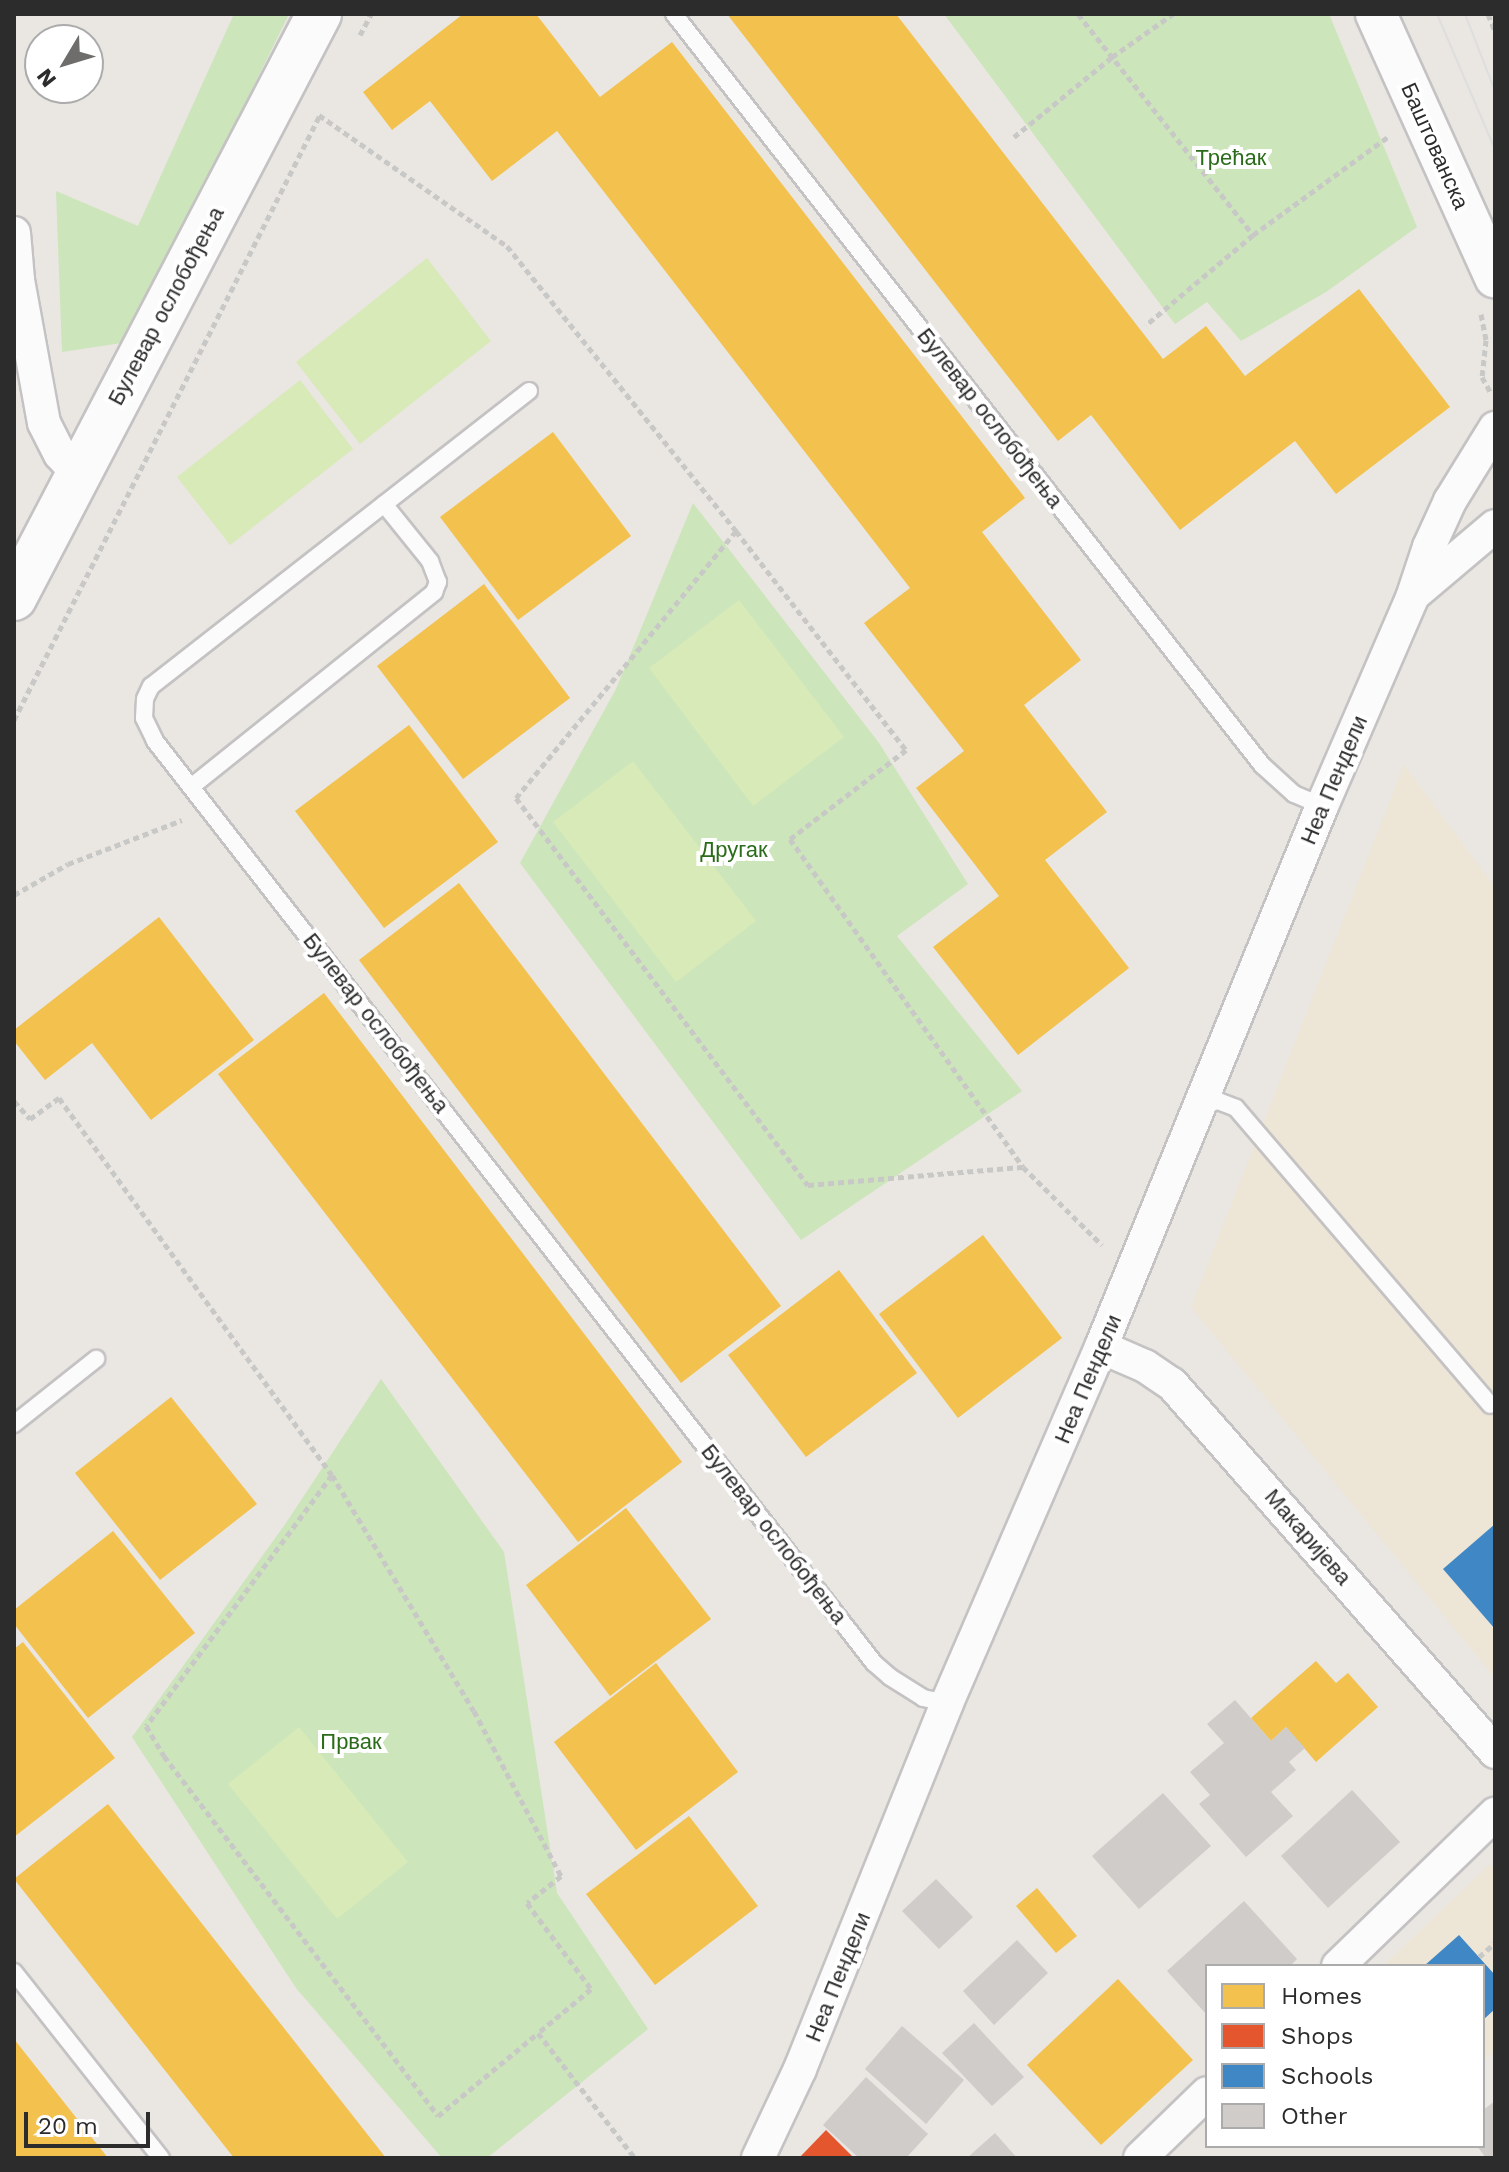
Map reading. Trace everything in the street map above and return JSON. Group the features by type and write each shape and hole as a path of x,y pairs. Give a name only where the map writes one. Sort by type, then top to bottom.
{"main road":[{"name":"Булевар ослобођења","path":"14,598 319,14"}],"street":[{"name":"Баштованска","path":"1376,14 1488,295"},
{"path":"14,233 18,280 44,423 60,454 78,474"},
{"name":"Неа Пендели","path":"758,2158 800,2069 947,1703 1101,1347 1450,501 1495,428"},
{"name":"Неа Пендели","path":"1412,598 1426,581 1495,526"},
{"name":"Макаријева","path":"1101,1347 1145,1366 1172,1384 1495,1752"},
{"path":"1340,1964 1495,1814"},
{"path":"1140,2158 1205,2095"}],"lane":[{"name":"Булевар ослобођења","path":"674,14 1262,765 1294,794 1322,806"},
{"name":"Булевар ослобођења","path":"529,391 151,686 145,699 144,718 155,741 874,1663 923,1698 947,1703"},
{"path":"191,787 434,592 438,582 430,561 384,504"},
{"path":"1198,1107 1218,1101 1236,1108 1491,1405"},
{"path":"14,1424 96,1359"},
{"path":"14,1972 161,2158"}],"path":[{"path":"358,39 371,14"},
{"path":"1078,14 1253,235"},
{"path":"1014,137 1112,57 1173,14"},
{"path":"1488,14 1495,31"},
{"path":"14,720 326,103"},
{"path":"319,115 507,246 736,531 906,750 790,839 1023,1167 1131,1274"},
{"path":"1146,325 1253,235 1374,145 1400,130"},
{"path":"1488,295 1482,377 1495,400"},
{"path":"736,531 516,798 808,1185 1023,1167"},
{"path":"14,895 68,864 209,809"},
{"path":"14,1101 30,1119 59,1098 332,1475 474,1711 561,1876 527,1903 591,1989 438,2116 164,1756 146,1726 332,1475"},
{"path":"1479,1957 1495,1943"},
{"path":"538,2033 635,2158"}],"shaded area":[{"path":"1404,765 1495,887 1495,1678 1191,1307"},
{"path":"1495,1865 1495,2051 1485,2060 1485,1964 1385,1964 1488,1866"}],"green space":[{"path":"234,14 289,14 128,342 62,352 56,191 138,226"},
{"name":"Трећак","path":"944,14 1329,14 1417,227 1326,292 1241,341 1207,302 1175,324"},
{"path":"427,258 491,341 360,444 296,362"},
{"path":"300,380 353,449 230,545 177,477"},
{"name":"Другак","path":"693,503 879,743 968,884 897,936 1022,1091 801,1240 520,863 616,689"},
{"path":"739,600 844,737 753,806 649,668"},
{"path":"633,761 756,921 676,982 553,822"},
{"name":"Првак","path":"381,1379 504,1552 557,1893 648,2029 487,2158 442,2158 296,1988 132,1737 286,1523"},
{"path":"299,1727 408,1862 337,1919 228,1784"}],"building: Homes":[{"path":"463,14 536,14 600,97 672,42 1025,498 982,532 1081,660 1024,705 1107,812 1045,860 1129,968 1018,1055 933,947 999,896 916,788 964,751 864,623 910,588 557,131 492,181 430,101 392,130 363,92"},
{"path":"727,14 896,14 1163,359 1206,326 1245,376 1359,289 1450,407 1336,494 1295,441 1180,530 1091,415 1058,441"},
{"path":"553,432 631,536 518,620 440,517"},
{"path":"484,584 570,698 463,779 377,666"},
{"path":"409,725 498,842 384,928 295,811"},
{"path":"459,883 781,1306 681,1383 359,960"},
{"path":"159,917 254,1040 151,1120 92,1043 45,1080 14,1041 14,1030"},
{"path":"324,993 682,1462 578,1542 218,1074"},
{"path":"983,1235 1062,1338 958,1418 879,1314"},
{"path":"839,1270 917,1373 806,1457 728,1355"},
{"path":"171,1397 257,1504 160,1580 75,1473"},
{"path":"626,1508 711,1619 610,1696 526,1585"},
{"path":"113,1531 195,1633 88,1718 14,1624 14,1610"},
{"path":"23,1642 115,1758 14,1837 14,1649"},
{"path":"1316,1661 1336,1683 1348,1673 1378,1707 1316,1762 1286,1727 1271,1741 1251,1718"},
{"path":"656,1663 738,1772 636,1850 554,1742"},
{"path":"108,1804 386,2158 234,2158 14,1879"},
{"path":"689,1816 758,1906 655,1985 586,1894"},
{"path":"1037,1888 1077,1936 1056,1953 1016,1906"},
{"path":"1118,1979 1193,2060 1101,2145 1027,2065"},
{"path":"14,2039 108,2158 14,2158"}],"building: Shops":[{"path":"826,2130 854,2158 799,2158"}],"building: Schools":[{"path":"1495,1524 1495,1629 1443,1569"},
{"path":"1459,1935 1495,1975 1495,2009 1485,2018 1485,1964 1426,1964"}],"building: Other":[{"path":"1235,1700 1271,1741 1286,1727 1305,1748 1289,1762 1296,1770 1271,1792 1293,1816 1246,1857 1199,1804 1210,1795 1190,1772 1224,1743 1207,1724"},
{"path":"1352,1790 1400,1842 1328,1908 1281,1856"},
{"path":"1163,1793 1211,1846 1139,1909 1092,1856"},
{"path":"936,1879 973,1917 939,1949 902,1911"},
{"path":"1244,1901 1297,1959 1292,1964 1205,1964 1205,2013 1167,1971"},
{"path":"1017,1940 1048,1973 994,2025 963,1991"},
{"path":"974,2023 1024,2077 992,2106 942,2053"},
{"path":"902,2026 964,2080 926,2124 865,2069"},
{"path":"866,2077 928,2134 906,2158 859,2158 823,2125"},
{"path":"1495,2101 1495,2158 1486,2158 1478,2148 1485,2148 1485,2108"},
{"path":"995,2133 1017,2158 967,2158"}],"tram line":[{"path":"1437,14 1495,149"},
{"path":"1465,14 1495,91"}]}
